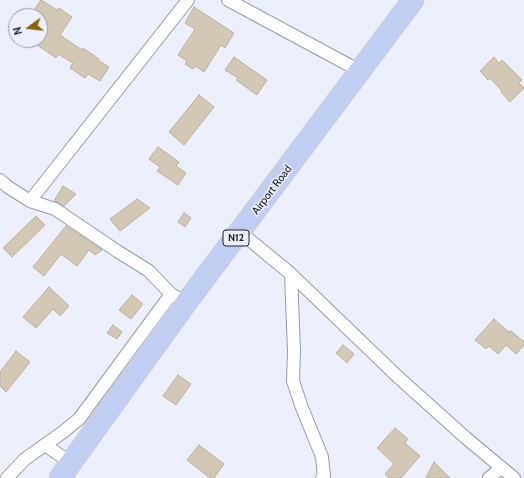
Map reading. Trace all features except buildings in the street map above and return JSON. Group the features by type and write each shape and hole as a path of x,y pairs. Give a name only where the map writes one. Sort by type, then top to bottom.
{"highway":[{"name":"Airport Road","path":"66,470 178,299 240,232 413,0"}],"street":[{"path":"30,201 188,0"},
{"path":"228,0 360,71"},
{"path":"0,180 30,201 55,209 149,271 178,299 79,419 25,459 7,478"},
{"path":"240,232 292,274 398,377 514,478"},
{"path":"292,274 294,352 293,381 322,457 324,476 322,478"},
{"path":"45,445 66,470"},
{"path":"489,478 501,468"}]}
